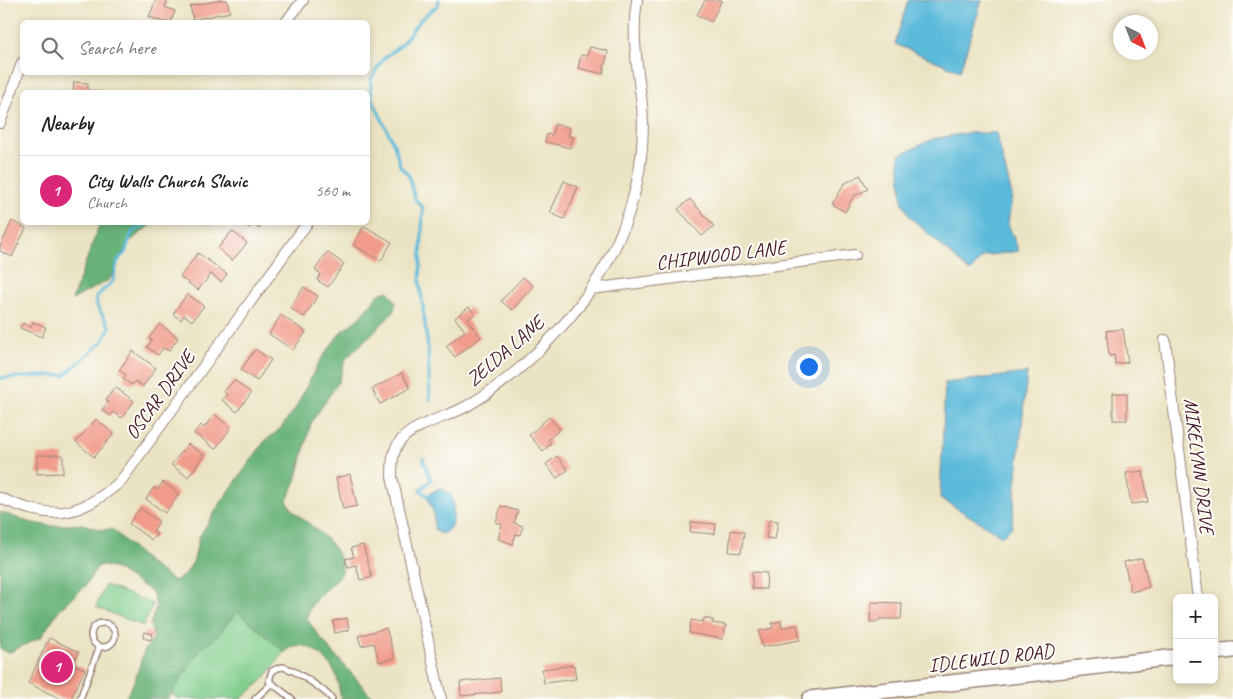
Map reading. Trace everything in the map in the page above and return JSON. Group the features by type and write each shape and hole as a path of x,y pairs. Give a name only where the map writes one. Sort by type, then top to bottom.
{"main road":[{"path":"1218,652 1233,650"},
{"name":"IDLEWILD ROAD","path":"810,699 1173,657"}],"street":[{"path":"288,20 303,0"},
{"name":"ZELDA LANE","path":"441,699 392,476 394,452 408,434 468,406 492,390 526,362 578,307 611,256 626,221 640,173 643,122 634,40 637,0"},
{"path":"0,123 20,68"},
{"name":"OSCAR DRIVE","path":"0,498 26,509 45,513 70,512 94,502 120,482 306,225"},
{"name":"CHIPWOOD LANE","path":"591,289 855,255"},
{"name":"MIKELYNN DRIVE","path":"1164,340 1197,594"}],"lane":[{"path":"98,623 109,623 115,630 114,638 107,646 99,648 91,632 98,623"},
{"path":"80,699 99,648"},
{"path":"292,699 271,684 270,676 272,671 283,668 322,689 332,699"},
{"path":"255,699 271,684"}],"green space":[{"path":"99,225 150,225 128,243 110,279 72,300"},
{"path":"388,291 396,303 393,313 345,360 339,381 311,423 296,481 287,500 296,513 332,545 342,567 338,578 314,602 309,610 307,619 322,640 374,699 341,699 336,675 330,664 320,654 301,646 294,646 285,652 237,611 215,639 201,648 168,699 125,699 135,680 144,651 154,638 150,625 156,606 152,592 116,569 101,565 97,567 86,585 59,610 41,637 8,653 0,648 0,512 29,522 50,526 82,524 102,530 112,529 150,564 174,581 185,575 194,560 199,537 264,442 281,428 295,409 319,362 341,332 359,318 379,294"},
{"path":"105,585 153,604 143,626 96,607"},
{"path":"237,611 285,652 263,680 241,699 177,699 166,686 196,641 215,639"}],"water":[{"path":"908,0 982,0 960,71 895,44"},
{"path":"966,133 996,133 1012,195 1008,224 1019,251 983,256 970,272 910,217 902,201 899,155 933,139"},
{"path":"1027,373 1012,527 1002,536 940,498 945,383"},
{"path":"439,488 451,495 454,511 452,523 446,532 441,534 434,529 434,514 428,498 429,494"}],"building":[{"path":"156,0 168,0 165,7 175,11 172,20 157,20 149,17"},
{"path":"227,0 230,12 193,20 190,6"},
{"path":"705,0 722,0 711,22 697,15"},
{"path":"590,47 608,51 603,74 578,68 581,55 587,56"},
{"path":"74,82 88,83 88,90 73,90"},
{"path":"555,124 570,128 568,136 573,137 570,148 545,142 547,134 552,135"},
{"path":"860,175 868,189 854,196 845,212 832,204 844,184"},
{"path":"564,181 578,187 564,219 550,213"},
{"path":"690,199 714,226 702,236 678,209"},
{"path":"12,221 26,228 12,257 0,251 0,247"},
{"path":"364,226 392,242 381,261 353,245"},
{"path":"232,231 247,243 232,261 218,248"},
{"path":"327,252 344,264 328,287 317,280 321,274 315,270"},
{"path":"198,253 227,274 221,282 211,274 198,290 180,277"},
{"path":"523,277 533,286 512,310 501,301"},
{"path":"304,287 318,296 304,317 290,308"},
{"path":"187,294 204,306 192,321 184,315 181,320 173,314"},
{"path":"469,307 475,314 467,320 481,337 455,357 446,346 465,331 455,318"},
{"path":"281,315 306,332 293,350 269,334"},
{"path":"33,322 46,327 42,337 20,328 23,323 31,327"},
{"path":"160,324 178,338 169,351 163,348 158,355 147,347 152,340 149,338"},
{"path":"1123,329 1128,362 1115,364 1114,355 1109,356 1106,331"},
{"path":"255,349 271,360 257,381 241,370"},
{"path":"133,351 156,368 143,386 135,381 132,385 123,379 126,375 119,370"},
{"path":"402,373 410,388 380,404 372,389"},
{"path":"234,380 251,393 237,412 222,400 227,394 224,392"},
{"path":"115,387 134,401 122,418 113,412 110,416 102,410"},
{"path":"1113,393 1127,393 1127,420 1113,420"},
{"path":"214,414 231,428 215,449 194,433 201,425 204,428"},
{"path":"549,417 560,429 548,440 551,443 543,451 529,435"},
{"path":"96,419 114,434 94,457 76,442"},
{"path":"188,444 204,455 188,477 171,465"},
{"path":"37,455 63,455 63,473 37,474"},
{"path":"557,456 568,470 557,478 546,464"},
{"path":"1143,471 1148,502 1131,504 1126,473"},
{"path":"350,474 357,506 343,509 336,478"},
{"path":"163,482 179,494 165,513 146,499 154,487 157,490"},
{"path":"501,506 518,511 514,523 523,526 520,535 516,534 513,544 498,539 502,524 496,523"},
{"path":"140,508 159,522 153,531 157,534 152,540 129,524"},
{"path":"769,520 778,521 775,539 766,538"},
{"path":"691,522 716,524 715,534 690,532"},
{"path":"731,530 744,532 741,553 729,552"},
{"path":"363,545 372,577 360,580 356,565 348,567 345,559 354,557 351,548"},
{"path":"1142,558 1149,587 1131,592 1124,562"},
{"path":"752,572 767,573 766,589 752,589"},
{"path":"871,602 902,603 901,619 879,619 879,622 870,622"},
{"path":"347,618 349,630 335,633 333,621"},
{"path":"704,618 713,620 712,623 726,625 723,639 689,633 691,620 703,622"},
{"path":"781,621 782,628 797,625 800,640 762,647 759,631 773,628 772,623"},
{"path":"386,628 395,658 379,662 374,643 361,646 358,636"},
{"path":"145,632 153,634 151,640 143,638"},
{"path":"49,638 79,652 73,664 85,669 71,699 61,699 28,683"},
{"path":"574,665 576,679 544,683 542,669"},
{"path":"500,678 501,692 461,696 460,682"}],"waterway":[{"path":"430,400 428,348 420,284 423,208 415,199 409,176 400,166 395,147 371,96 371,79 383,59 401,45 421,19 438,5 439,0"},
{"path":"0,378 65,375 103,341 110,327 97,306 96,297 113,281 118,260 125,253 132,232 145,225"},
{"path":"423,458 431,480 420,490 431,498"}],"place":[{"name":"City Walls Church Slavic","path":"57,667"}]}
